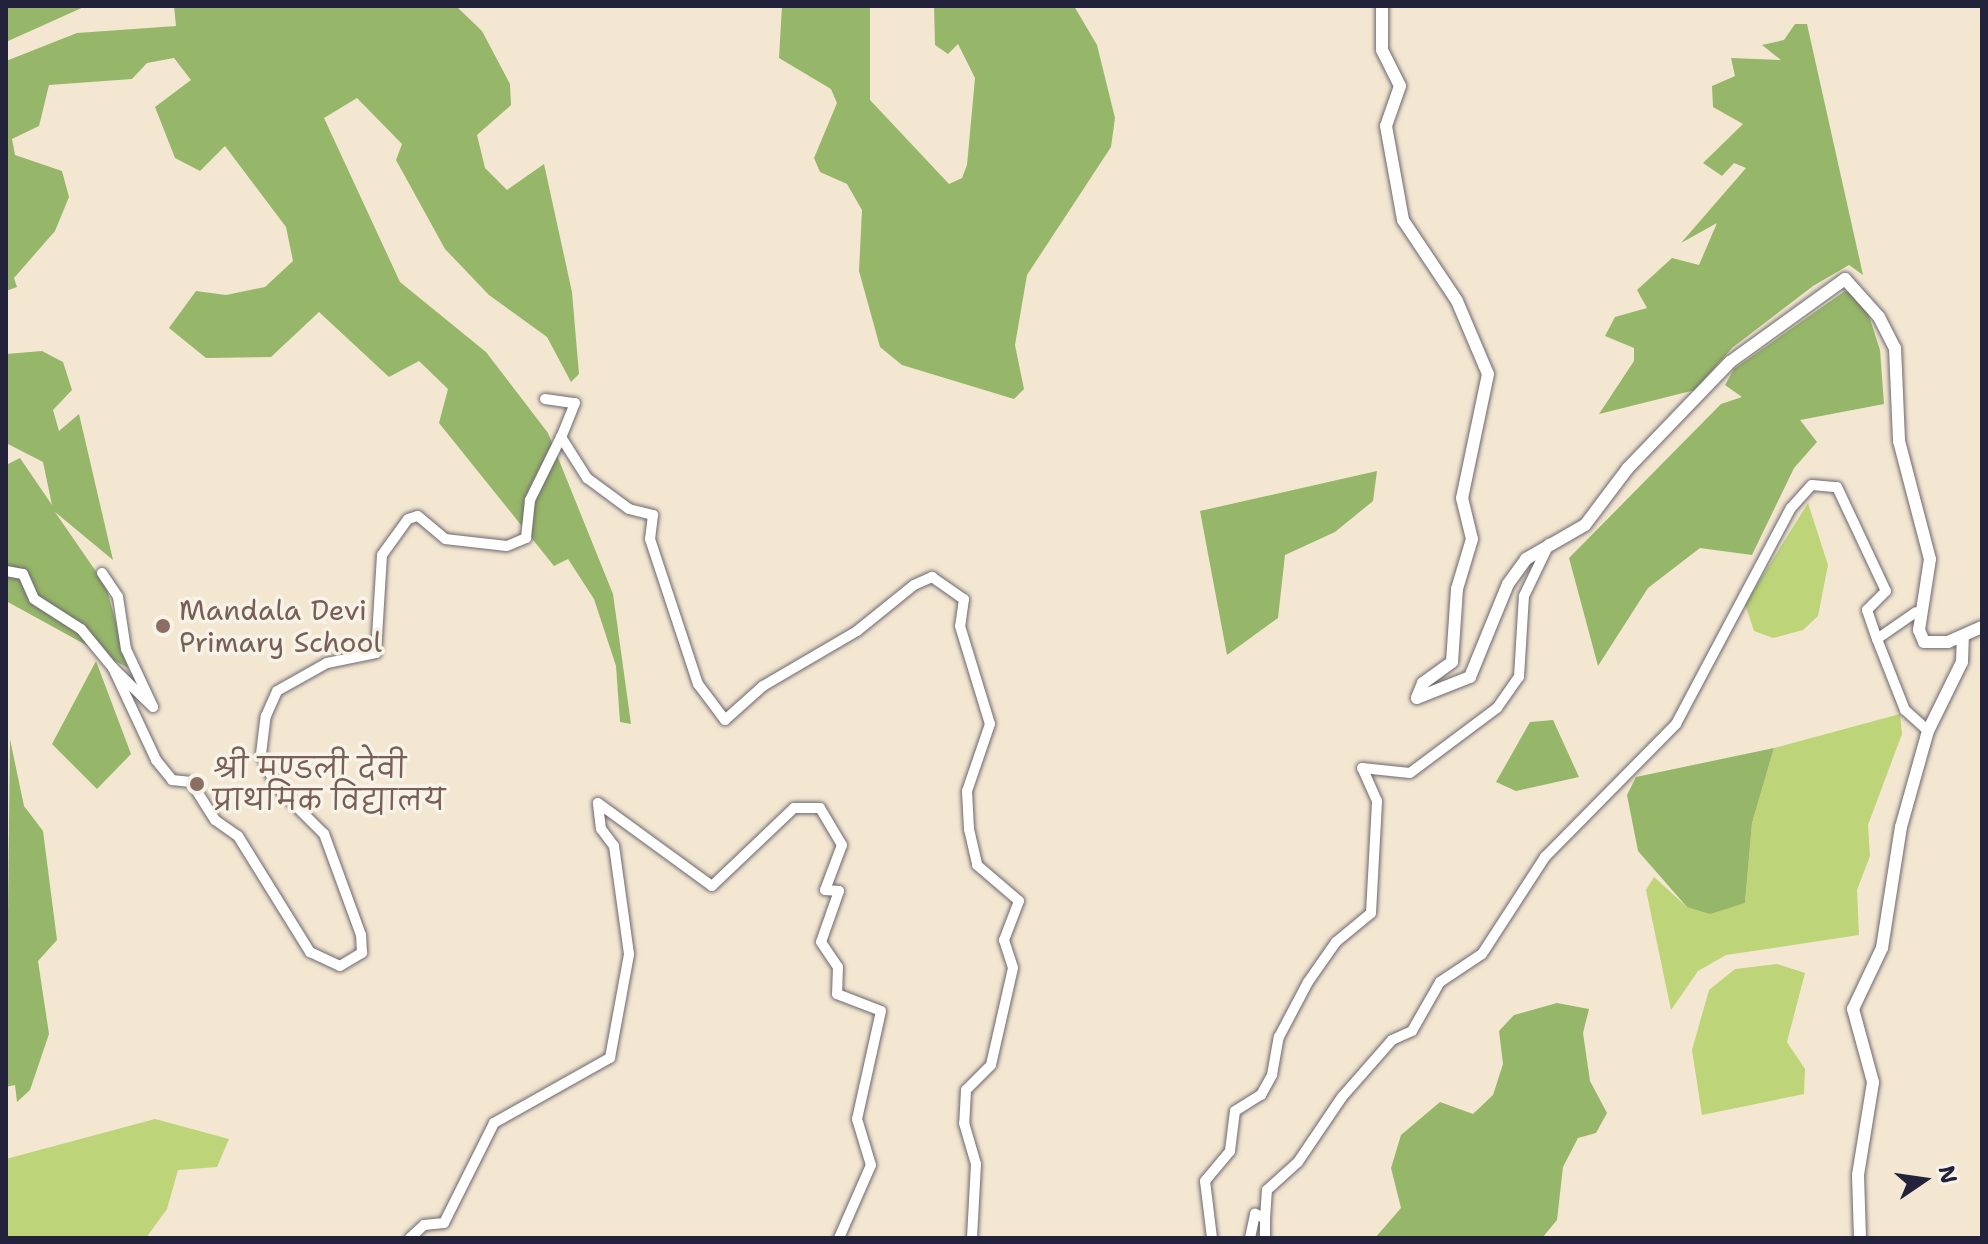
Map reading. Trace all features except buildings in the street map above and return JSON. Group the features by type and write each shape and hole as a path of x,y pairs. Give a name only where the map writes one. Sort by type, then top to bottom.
{"main road":[{"path":"1382,6 1382,50 1400,86 1386,126 1403,220 1457,301 1488,374 1462,498 1472,539 1457,589 1452,662 1423,683 1417,698 1426,701 1470,677 1508,584 1549,544 1585,525 1730,362 1845,279 1879,317 1895,348 1899,441 1930,559 1916,612 1924,642 1963,639 1982,627"},
{"path":"1860,1238 1858,1175 1873,1082 1853,1009 1882,948 1889,879 1928,731 1962,662 1963,639"}],"street":[{"path":"113,668 156,760 172,780 191,782 215,820 238,836 310,952 340,966 355,962 361,935 334,853 276,786 257,742 260,729 277,691 327,663 376,653 382,555 408,519 418,516 445,539 519,543 530,500 575,403 545,399"},
{"path":"561,437 587,478 629,509 653,515 650,539 698,684 725,720 763,686 857,631 914,585 932,577 964,599 960,626 990,724 967,791 969,829 977,865 1019,901 1004,940 1013,968 991,1065 966,1090 964,1123 976,1164 972,1238"},
{"path":"1265,1238 1267,1190 1298,1162 1342,1097 1392,1040 1412,1031 1440,982 1482,954 1545,857 1676,724 1791,508 1812,485 1837,487 1886,591 1867,610 1877,639 1905,710 1928,731"},
{"path":"1212,1238 1205,1181 1230,1151 1235,1111 1261,1095 1308,982 1336,942 1371,913 1377,801 1362,768 1410,773 1497,708 1519,677 1524,596 1549,544"},
{"path":"6,571 23,574 34,599 81,629 113,668 153,707 126,649 118,597 102,573"},
{"path":"1877,639 1916,612"},
{"path":"410,1238 424,1225 444,1223 494,1123 610,1058 629,954 614,846 601,829 598,803 712,886 794,808 820,808 842,845 825,890 839,891 821,942 838,967 837,994 881,1011 857,1119 871,1165 839,1238"},
{"path":"1250,1238 1255,1214 1265,1218"}],"green space":[{"path":"6,6 86,6 6,42"},
{"path":"174,6 456,6 482,31 510,84 511,105 477,135 485,168 507,190 544,164 572,292 579,374 571,382 547,337 489,295 445,249 396,160 402,144 357,98 324,118 400,282 486,352 548,433 613,594 631,724 620,722 616,666 594,599 568,559 554,566 439,423 448,389 419,361 389,377 319,312 271,357 206,358 169,328 196,291 226,295 265,287 293,261 286,227 225,146 200,171 175,158 155,107 191,80 174,58 147,63 132,79 49,85 39,126 12,139 15,155 62,171 69,197 55,231 14,278 17,287 6,291 6,61 77,33 176,26"},
{"path":"782,6 870,6 870,100 949,184 962,178 967,165 975,78 958,44 948,54 935,45 934,6 1074,6 1097,45 1115,118 1111,147 1027,275 1015,345 1024,389 1014,399 902,365 880,347 859,271 862,210 847,184 820,172 814,158 837,103 831,89 779,58"},
{"path":"1795,24 1807,24 1863,275 1849,265 1813,286 1732,348 1695,390 1599,414 1634,361 1634,348 1605,336 1615,317 1647,308 1637,290 1672,258 1699,265 1717,223 1681,243 1746,168 1734,163 1722,176 1703,163 1743,124 1713,107 1712,86 1735,76 1731,58 1781,60 1762,45 1784,40"},
{"path":"1845,291 1863,297 1880,350 1884,404 1800,420 1817,442 1794,468 1752,555 1700,548 1648,588 1598,666 1569,558 1721,404 1742,397 1725,385 1734,369"},
{"path":"42,351 63,362 72,390 53,410 59,431 79,414 113,560 55,512 106,586 128,668 6,601 6,465 20,458 52,505 43,462 6,443 6,354"},
{"path":"1377,471 1373,501 1335,532 1285,555 1278,618 1227,655 1200,511"},
{"path":"1808,503 1828,565 1818,616 1803,630 1773,638 1754,631 1745,604"},
{"path":"96,661 131,754 97,789 52,744"},
{"path":"1900,714 1902,734 1868,825 1870,856 1857,890 1859,935 1726,955 1698,971 1671,1010 1646,890 1654,877 1687,907 1745,903 1752,823 1774,748"},
{"path":"1553,720 1579,777 1516,791 1496,782 1530,722"},
{"path":"10,739 24,806 43,831 57,940 38,961 49,1034 30,1090 17,1102 15,1085 6,1087"},
{"path":"1774,748 1752,823 1745,903 1710,914 1687,907 1638,851 1627,795 1636,777"},
{"path":"1777,964 1805,973 1787,1042 1805,1069 1804,1094 1702,1115 1692,1050 1709,990 1735,969"},
{"path":"1557,1003 1589,1009 1583,1033 1590,1081 1607,1113 1596,1133 1578,1138 1563,1167 1557,1220 1542,1238 1375,1238 1401,1208 1391,1168 1401,1135 1440,1102 1473,1114 1493,1095 1503,1064 1499,1031 1514,1015"},
{"path":"155,1119 229,1139 217,1167 178,1170 167,1209 146,1238 6,1238 6,1159"}],"place":[{"name":"Mandala Devi Primary School","path":"163,626"},
{"name":"श्री मण्डली देवी प्राथमिक विद्यालय","path":"197,784"}]}
